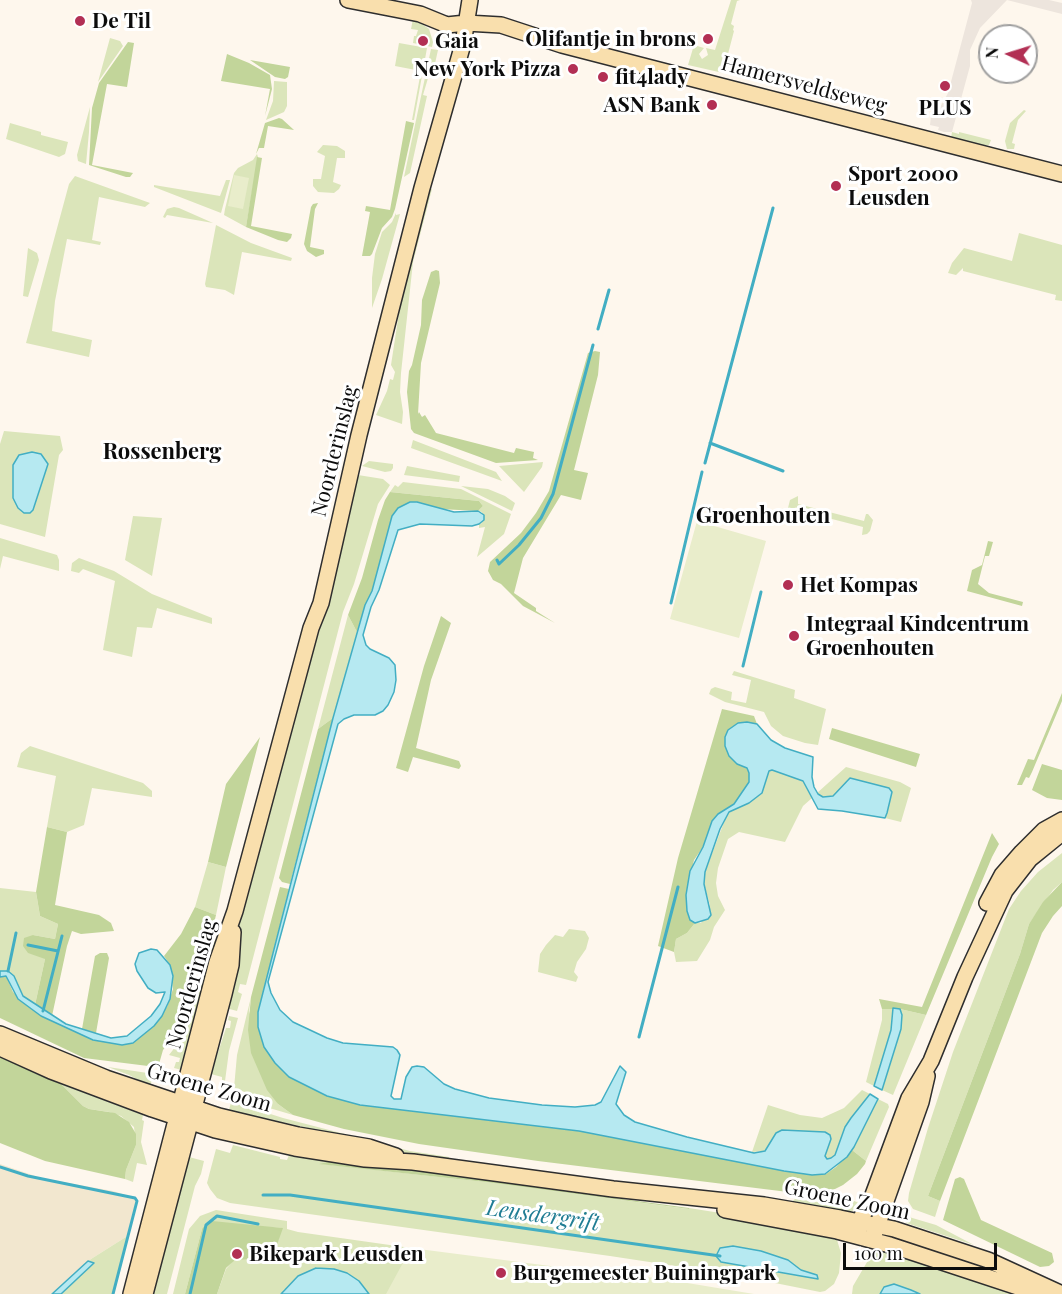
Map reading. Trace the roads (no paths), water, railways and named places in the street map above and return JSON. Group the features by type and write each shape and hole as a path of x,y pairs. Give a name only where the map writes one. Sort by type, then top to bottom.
{"main road":[{"name":"Hamersveldseweg","path":"348,0 420,14 435,12 449,15 466,23 501,25 562,45 1062,174"},
{"name":"Noorderinslag","path":"186,1113 217,962 235,911 311,628 321,603 357,444 422,188 463,44 470,0"},
{"path":"965,978 969,953 987,903 1002,875 1044,830 1062,820"},
{"path":"855,1228 870,1203 909,1098 931,1061 965,978 1005,891 1030,859 1062,833"},
{"name":"Groene Zoom","path":"0,1034 186,1113 215,1130 295,1148 365,1159 413,1162 613,1189 764,1205 988,1260 1062,1294"},
{"name":"Groene Zoom","path":"0,1048 51,1071 186,1113"},
{"path":"875,1233 921,1102 931,1061"},
{"path":"131,1294 186,1113"},
{"path":"145,1294 186,1113"},
{"name":"Groene Zoom","path":"875,1233 1039,1294"}],"water":[{"path":"32,452 41,454 48,464 33,510 30,513 24,513 18,508 13,498 13,465 19,455"},
{"path":"410,502 454,512 478,511 484,515 484,520 472,526 420,524 398,530 363,635 370,649 389,658 395,665 394,692 383,711 375,715 354,715 338,724 268,982 280,1010 293,1022 327,1038 343,1043 393,1047 397,1050 400,1055 391,1096 394,1099 401,1099 406,1077 412,1067 417,1066 424,1067 444,1084 455,1089 489,1098 542,1105 575,1107 595,1105 601,1102 620,1066 626,1072 616,1104 624,1115 635,1122 754,1153 765,1151 776,1133 782,1130 825,1132 830,1135 831,1139 825,1156 827,1159 831,1158 835,1155 845,1127 870,1094 878,1099 847,1157 825,1174 812,1175 784,1171 579,1131 360,1105 327,1096 289,1077 264,1047 258,1027 258,1012 333,718 365,605 372,591 392,516 398,508"},
{"path":"738,723 757,724 771,740 785,748 813,757 814,787 823,797 833,796 850,778 889,788 892,792 887,813 885,818 818,809 803,781 772,770 769,771 762,793 749,803 729,812 720,829 705,872 704,884 711,915 708,919 695,923 690,920 687,911 686,895 690,871 703,847 712,821 718,814 734,804 749,782 747,768 737,764 729,756 725,746 728,730"},
{"path":"151,949 157,950 170,965 173,976 170,999 154,1026 133,1043 122,1045 93,1040 41,1016 18,999 6,976 0,977 0,971 8,971 14,976 23,996 66,1024 111,1038 127,1036 151,1016 165,992 156,993 148,988 137,971 135,964 139,953"},
{"path":"893,1008 900,1009 901,1029 882,1090 874,1086 891,1030"},
{"path":"733,1246 761,1251 788,1260 801,1270 817,1275 818,1279 721,1262 716,1256 720,1248"},
{"path":"88,1261 94,1263 61,1294 52,1294"},
{"path":"316,1268 334,1269 347,1273 359,1281 369,1294 281,1294 298,1276"},
{"path":"894,1284 920,1294 880,1294 884,1287"}],"waterway":[{"path":"705,463 773,208"},
{"path":"598,329 609,290"},
{"path":"497,560 499,564 519,545 541,518 553,494 593,345"},
{"path":"710,443 783,471"},
{"path":"671,603 702,472"},
{"path":"743,666 761,592"},
{"path":"639,1037 678,887"},
{"path":"8,971 16,933"},
{"path":"43,1011 62,936"},
{"path":"28,945 58,951"},
{"path":"0,1167 28,1176 135,1198 137,1201 113,1294"},
{"name":"Leusdergrift","path":"263,1195 290,1195 720,1256"},
{"name":"Leusdergrift","path":"190,1294 206,1225 217,1216 258,1224"}],"place":[{"name":"De Til","path":"80,21"},
{"name":"Olifantje in brons","path":"708,39"},
{"name":"Gaia","path":"423,41"},
{"name":"New York Pizza","path":"573,69"},
{"name":"fit4lady","path":"603,77"},
{"name":"PLUS","path":"945,86"},
{"name":"ASN Bank","path":"712,105"},
{"name":"Sport 2000 Leusden","path":"836,186"},
{"name":"Het Kompas","path":"788,585"},
{"name":"Integraal Kindcentrum Groenhouten","path":"794,636"},
{"name":"Bikepark Leusden","path":"237,1254"},
{"name":"Burgemeester Buiningpark","path":"501,1273"}],"district":[{"name":"Rossenberg","path":"162,452"},
{"name":"Groenhouten","path":"763,516"}]}
